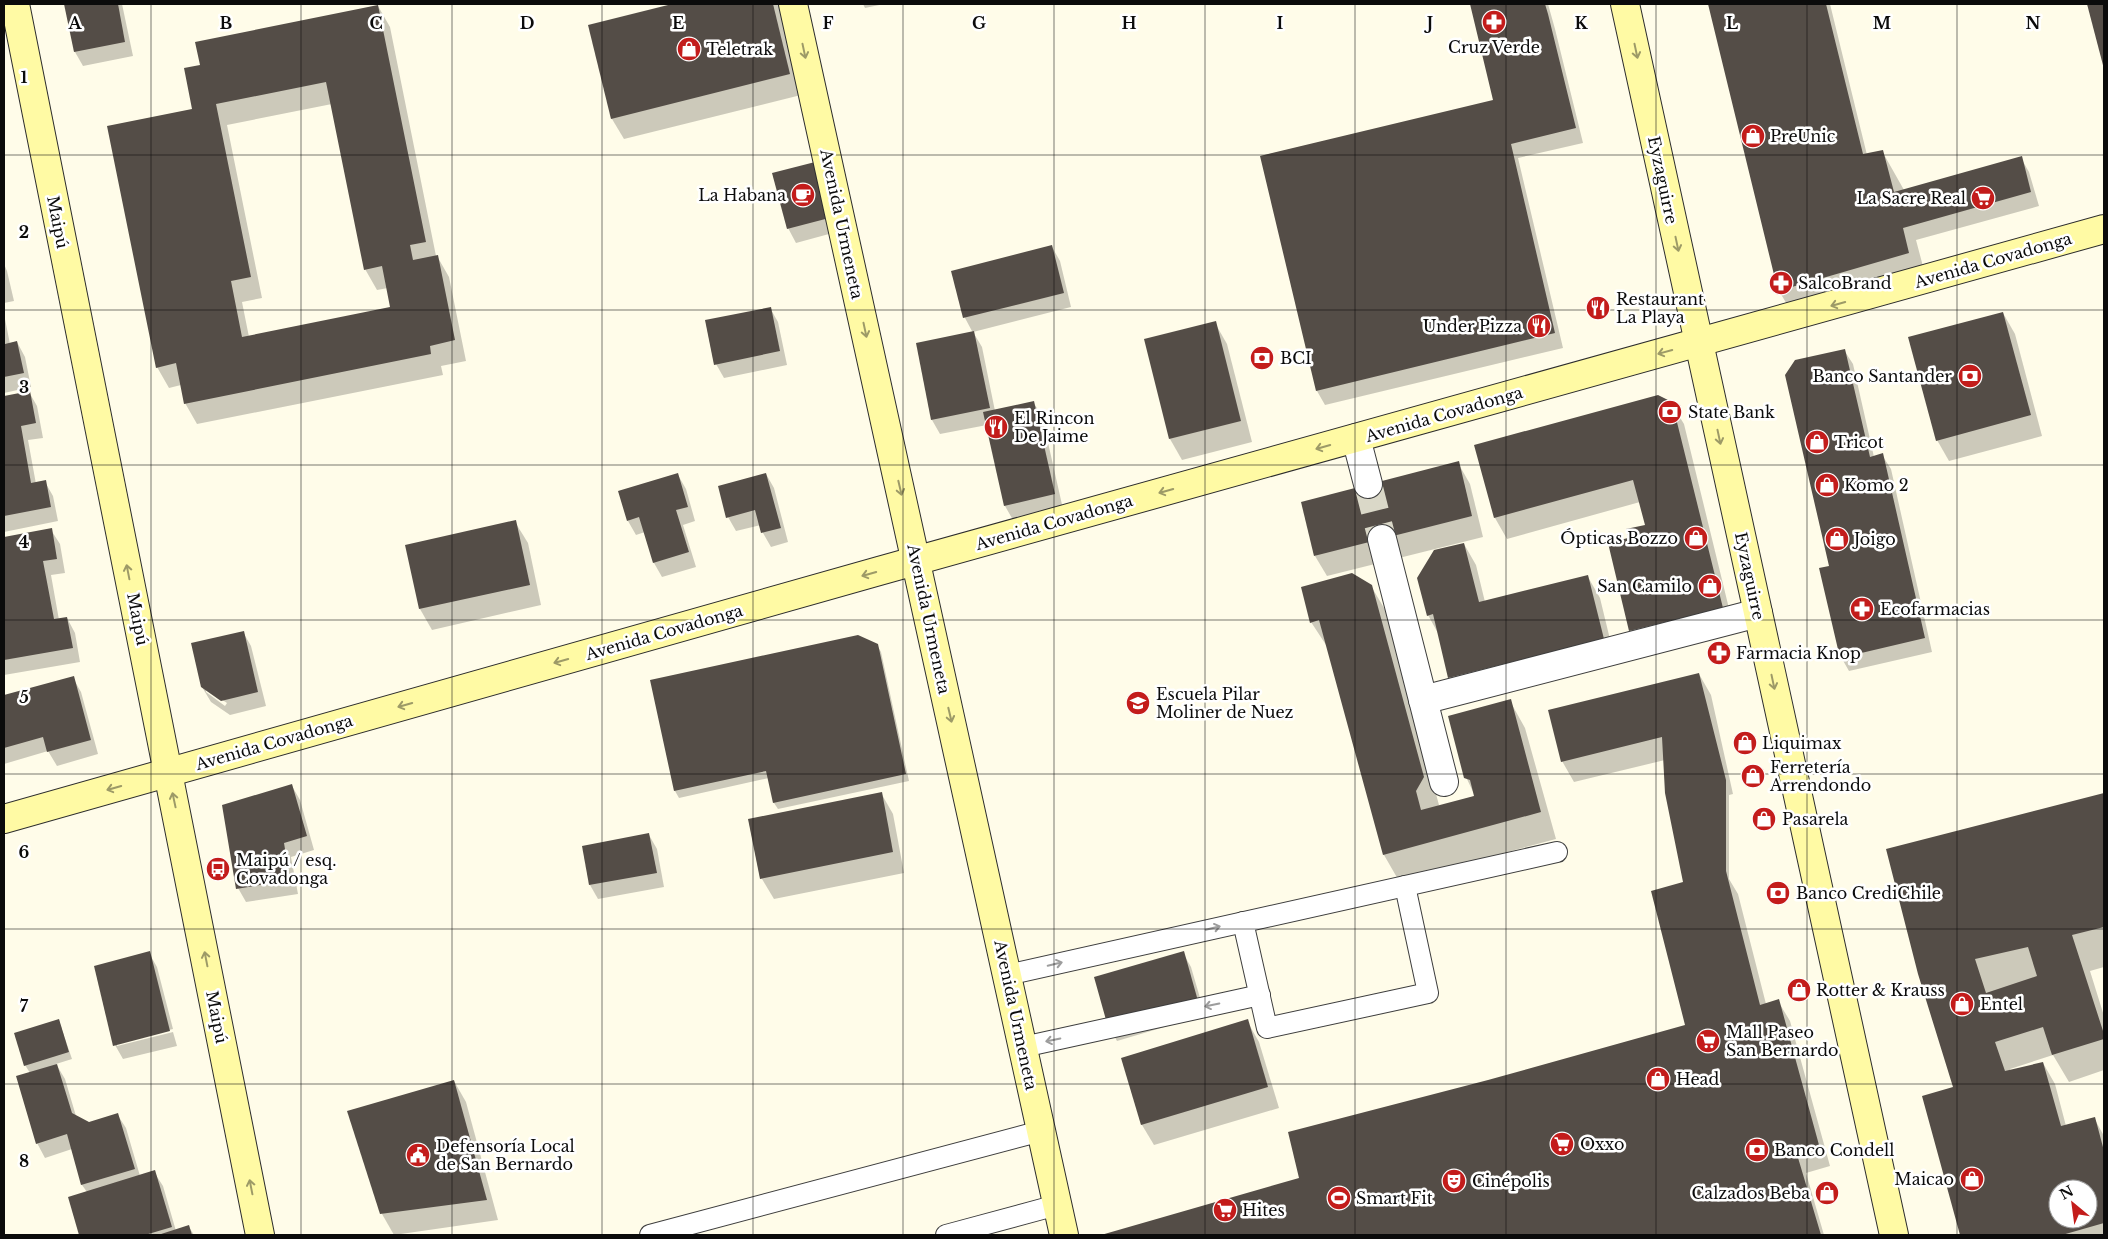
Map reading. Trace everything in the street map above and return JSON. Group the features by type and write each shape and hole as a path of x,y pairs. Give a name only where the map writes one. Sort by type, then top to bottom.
{"street":[{"name":"Maipú","path":"15,4 260,1235"},
{"name":"Avenida Urmeneta","path":"794,4 1064,1235"},
{"name":"Eyzaguirre","path":"1626,4 1894,1235"},
{"name":"Avenida Covadonga","path":"4,819 916,561 2104,229"},
{"path":"1356,438 1368,484"},
{"path":"1382,539 1444,782"},
{"path":"1423,700 1758,614"}],"lane":[{"path":"1007,975 1557,852"},
{"path":"1244,922 1268,1028 1428,993 1405,886"},
{"path":"1023,1047 1260,995"},
{"path":"650,1235 1041,1131"},
{"path":"946,1235 1057,1205"}],"building":[{"path":"64,4 118,4 125,42 74,52"},
{"name":"Teletrak","path":"672,4 773,4 790,74 611,119 588,25"},
{"path":"1470,4 1545,4 1548,14 1576,128 1511,144 1555,333 1316,391 1260,156 1493,100"},
{"path":"1708,4 1826,4 1863,154 1883,150 1894,192 2022,156 2031,192 1903,228 1909,253 1778,291"},
{"path":"2087,4 2104,4 2104,69"},
{"path":"378,5 426,242 410,245 413,260 438,255 455,340 430,346 431,354 184,404 176,363 156,368 107,126 192,109 184,68 200,65 195,42","holes":["326,82 364,270 382,266 390,307 242,337 231,281 251,277 216,104"]},
{"name":"La Habana","path":"819,161 833,217 787,229 772,173"},
{"path":"1052,245 1064,293 963,318 951,271"},
{"path":"771,307 780,351 714,365 705,320"},
{"name":"Banco Santander","path":"2003,312 2031,415 1936,441 1908,337"},
{"path":"1216,321 1241,421 1169,439 1144,339"},
{"path":"974,331 990,408 931,420 916,343"},
{"path":"4,340 5,344 17,341 24,373 4,377"},
{"path":"1845,349 1870,457 1883,453 1925,638 1840,658 1819,568 1829,566 1785,375 1795,360"},
{"path":"30,391 36,423 21,426 31,483 46,480 51,507 4,516 4,396"},
{"path":"1658,395 1672,402 1723,608 1629,631 1608,543 1628,538 1626,529 1645,525 1633,480 1494,518 1474,445"},
{"path":"1034,401 1055,494 1004,506 983,412"},
{"path":"1459,461 1472,516 1314,556 1301,502"},
{"path":"678,473 688,507 676,510 689,552 653,563 639,517 627,521 618,491"},
{"path":"766,473 781,528 761,533 755,510 726,518 718,486"},
{"path":"516,520 530,585 419,609 405,545"},
{"path":"52,528 57,559 43,561 54,619 67,617 73,648 4,660 4,537"},
{"path":"1464,543 1479,602 1588,575 1604,639 1448,678 1433,614 1427,616 1417,578 1434,550"},
{"path":"1352,573 1372,585 1424,777 1416,791 1421,810 1474,796 1470,780 1464,778 1448,716 1511,699 1541,812 1383,855 1319,620 1310,623 1301,587"},
{"path":"244,631 258,692 221,701 201,687 191,643"},
{"path":"858,635 878,644 906,774 773,803 766,771 674,791 650,680"},
{"name":"Mall Paseo San Bernardo","path":"1699,673 1726,780 1726,871 1760,1005 1779,999 1819,1145 1796,1151 1821,1235 1101,1235 1299,1178 1288,1132 1488,1080 1685,1025 1651,891 1683,882 1665,793 1662,737 1561,762 1548,710"},
{"path":"74,676 91,740 47,752 43,737 4,748 4,695"},
{"path":"292,784 307,836 284,843 290,880 236,889 222,805"},
{"path":"882,792 893,852 760,879 748,819"},
{"path":"2104,793 2104,927 2072,935 2104,1039 2052,1055 2043,1027 1995,1042 2005,1071 2043,1062 2061,1126 2095,1117 2104,1151 2104,1223 2098,1225 2098,1179 2048,1179 2048,1229 2083,1229 2062,1235 1960,1235 1922,1096 1953,1087 1918,974 1886,849","holes":["2028,947 2037,976 1986,993 1975,959"]},
{"path":"649,833 657,873 589,885 582,846"},
{"path":"150,951 170,1031 113,1046 94,966"},
{"path":"1184,951 1198,1001 1108,1027 1094,977"},
{"path":"59,1019 69,1052 24,1066 14,1033"},
{"path":"1248,1019 1268,1087 1141,1125 1121,1058"},
{"path":"57,1064 72,1113 89,1122 118,1113 135,1169 81,1185 67,1134 36,1144 16,1076"},
{"name":"Defensoría Local de San Bernardo","path":"454,1080 487,1200 380,1214 347,1111"},
{"path":"155,1170 172,1227 145,1235 79,1235 68,1197"},
{"path":"189,1225 192,1235 158,1235"}],"tunnel":[{"path":"1368,484 1382,539"}],"place":[{"name":"Cruz Verde","path":"1494,22"},
{"name":"Teletrak","path":"689,49"},
{"name":"PreUnic","path":"1753,136"},
{"name":"La Habana","path":"803,195"},
{"name":"La Sacre Real","path":"1983,198"},
{"name":"SalcoBrand","path":"1781,283"},
{"name":"Restaurant La Playa","path":"1598,308"},
{"name":"Under Pizza","path":"1539,326"},
{"name":"BCI","path":"1262,358"},
{"name":"Banco Santander","path":"1970,376"},
{"name":"State Bank","path":"1670,412"},
{"name":"El Rincon De Jaime","path":"996,427"},
{"name":"Tricot","path":"1817,442"},
{"name":"Komo 2","path":"1827,485"},
{"name":"Ópticas Bozzo","path":"1696,538"},
{"name":"Joigo","path":"1837,539"},
{"name":"San Camilo","path":"1710,586"},
{"name":"Ecofarmacias","path":"1862,609"},
{"name":"Farmacia Knop","path":"1719,653"},
{"name":"Escuela Pilar Moliner de Nuez","path":"1138,703"},
{"name":"Liquimax","path":"1745,743"},
{"name":"Ferretería Arrendondo","path":"1753,776"},
{"name":"Pasarela","path":"1764,819"},
{"name":"Maipú / esq. Covadonga","path":"218,869"},
{"name":"Banco CrediChile","path":"1778,893"},
{"name":"Rotter & Krauss","path":"1799,990"},
{"name":"Entel","path":"1962,1004"},
{"name":"Mall Paseo San Bernardo","path":"1708,1041"},
{"name":"Head","path":"1658,1079"},
{"name":"Oxxo","path":"1562,1144"},
{"name":"Banco Condell","path":"1757,1150"},
{"name":"Defensoría Local de San Bernardo","path":"418,1155"},
{"name":"Maicao","path":"1972,1179"},
{"name":"Cinépolis","path":"1454,1181"},
{"name":"Calzados Beba","path":"1827,1193"},
{"name":"Smart Fit","path":"1339,1198"},
{"name":"Hites","path":"1225,1210"}]}
